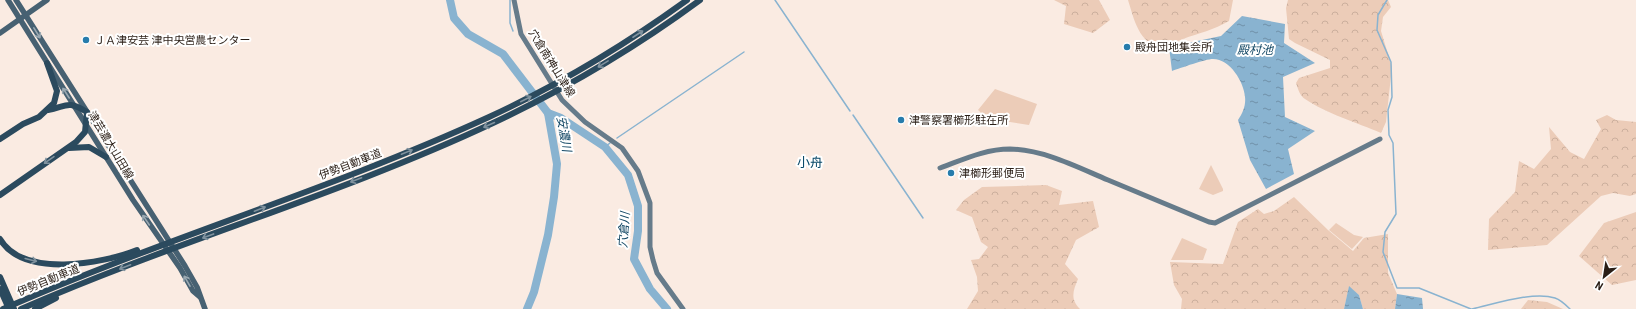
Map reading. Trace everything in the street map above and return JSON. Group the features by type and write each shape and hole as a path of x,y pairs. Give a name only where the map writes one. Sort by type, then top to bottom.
{"highway":[{"name":"伊勢自動車道","path":"3,309 156,245 220,220 242,215 362,170 489,117 583,68 668,14 687,0"},
{"name":"伊勢自動車道","path":"23,308 437,148 492,123 586,74 672,20 700,0"},
{"path":"47,63 57,90 56,99 48,110"},
{"path":"0,139 48,110 66,104 74,104 87,112 87,126 81,137 7,188 0,195"},
{"path":"67,148 89,147 106,157"},
{"path":"0,201 7,188"},
{"path":"0,239 10,250 22,258 54,263 81,263 105,260 156,245"},
{"path":"0,277 14,309"},
{"path":"35,309 95,279"},
{"path":"0,289 9,309"}],"main road":[{"name":"津芸濃大山田線","path":"8,0 149,225 180,268 193,291 200,297"},
{"name":"津芸濃大山田線","path":"16,0 185,266 197,287 205,309"},
{"path":"0,33 21,20 25,15 47,0"}],"street":[{"name":"穴倉南神山津線","path":"514,0 521,34 562,100 585,122 622,148 638,171 650,203 650,247 657,273 683,309"},
{"path":"940,168 976,155 996,150 1018,150 1032,152 1059,160 1209,222 1215,223 1380,140"}],"green space":[{"path":"1054,0 1099,0 1110,20 1093,33 1064,24 1066,6"},
{"path":"1128,0 1233,0 1229,21 1212,29 1172,43 1156,45 1144,38 1139,31"},
{"path":"1288,0 1388,0 1391,7 1383,17 1381,31 1392,67 1386,122 1381,133 1322,109 1305,99 1299,92 1296,83 1299,78 1330,68 1330,60 1289,39 1286,8"},
{"path":"995,89 1037,104 1029,125 1010,122 992,123 978,110"},
{"path":"1607,115 1616,120 1636,122 1636,194 1630,196 1613,193 1601,196 1547,245 1488,250 1489,219 1515,192 1519,161 1534,169 1551,149 1549,127 1570,152 1584,159 1601,129 1596,120"},
{"path":"1211,165 1223,189 1223,191 1213,195 1199,189"},
{"path":"1046,185 1062,191 1059,205 1093,201 1099,227 1076,240 1065,264 1078,279 1073,295 1075,302 1080,309 967,309 978,291 977,277 971,260 979,259 988,247 981,242 972,217 956,210 964,200 982,187"},
{"path":"1294,197 1328,230 1353,251 1364,238 1388,234 1388,273 1397,294 1395,309 1363,309 1359,295 1349,287 1344,309 1181,309 1182,299 1174,285 1170,262 1223,264 1238,222 1258,209 1264,214 1274,211"},
{"path":"1636,212 1636,280 1612,285 1579,256 1604,223"},
{"path":"1336,223 1354,235 1363,237 1352,249 1329,230"},
{"path":"1182,238 1207,249 1203,260 1171,260"},
{"path":"1528,300 1547,302 1563,309 1521,309"}],"water":[{"name":"殿村池","path":"1242,16 1285,24 1284,43 1315,63 1283,77 1285,117 1315,131 1288,149 1294,174 1266,189 1250,160 1238,120 1244,109 1245,100 1242,85 1235,72 1225,63 1213,59 1172,71 1169,47 1221,36"},
{"path":"1349,286 1359,295 1363,309 1344,309"},
{"path":"1397,294 1422,298 1423,309 1395,309"}],"waterway":[{"name":"安濃川","path":"450,0 454,18 468,34 503,54 548,113 557,164 554,197 548,235 534,292 527,309"},
{"path":"510,0 510,23 513,31"},
{"path":"775,0 850,111"},
{"path":"1387,0 1378,15 1377,30 1391,62 1392,97 1388,110 1389,135 1393,143 1396,214 1385,232 1383,252 1397,288 1419,288 1471,309"},
{"path":"617,138 744,52"},
{"name":"穴倉川","path":"548,113 561,118 605,147 628,175 638,206 638,231 634,259 650,289 667,309"},
{"path":"853,115 923,218"},
{"name":"穴倉川","path":"605,147 610,143"},
{"path":"1472,309 1514,299 1536,296 1555,298 1570,309"}],"place":[{"name":"ＪＡ津安芸 津中央営農センター","path":"86,40"},
{"name":"殿舟団地集会所","path":"1127,47"},
{"name":"津警察署櫛形駐在所","path":"901,120"},
{"name":"津櫛形郵便局","path":"951,173"}],"district":[{"name":"小舟","path":"810,162"}]}
